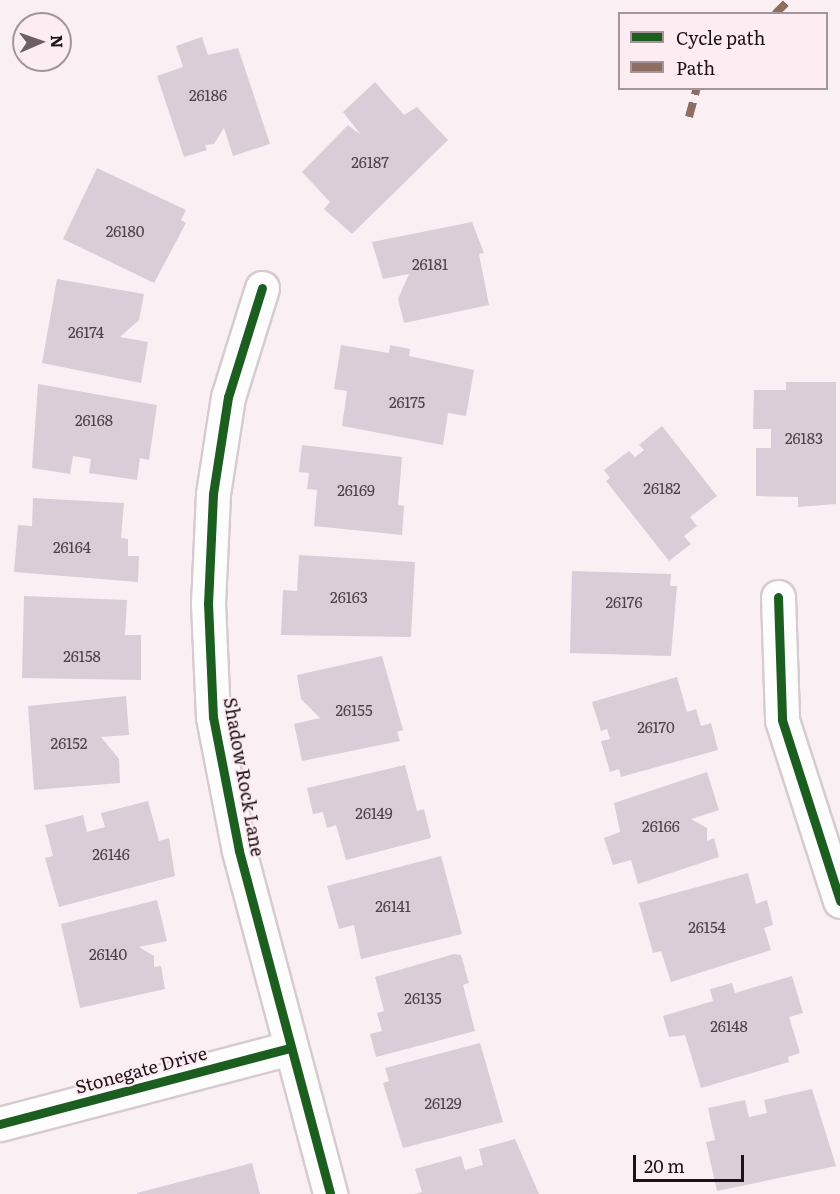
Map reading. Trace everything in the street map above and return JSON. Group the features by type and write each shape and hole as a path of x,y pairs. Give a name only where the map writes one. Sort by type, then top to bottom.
{"street":[{"name":"Shadow Rock Lane","path":"262,288 228,397 213,494 208,603 213,717 238,851 330,1194"},
{"path":"778,597 782,720 840,901"},
{"name":"Stonegate Drive","path":"0,1124 290,1048"}],"building":[{"path":"202,37 208,55 238,48 270,144 233,156 224,128 214,144 205,145 207,150 184,157 157,76 183,67 176,46"},
{"path":"375,82 404,115 417,107 448,140 352,234 324,209 330,202 302,172 348,125 361,135 343,112"},
{"path":"97,168 186,210 181,220 186,223 154,283 63,239"},
{"path":"472,222 484,253 479,254 489,305 404,323 398,299 409,274 383,279 372,242"},
{"path":"57,279 144,294 139,320 120,337 148,342 141,383 42,363"},
{"path":"341,345 389,353 390,345 410,349 409,356 474,370 466,416 448,413 443,445 342,426 347,391 334,389"},
{"path":"786,382 836,382 836,504 798,507 798,497 756,496 756,448 771,448 771,429 753,429 754,390 786,390"},
{"path":"38,384 157,405 149,460 140,458 137,480 89,473 91,459 73,456 70,474 32,468"},
{"path":"662,426 717,496 690,517 697,526 684,536 691,544 669,561 606,481 610,478 604,470 629,451 635,457 644,450 639,445"},
{"path":"302,445 402,457 398,505 404,506 402,535 314,526 317,490 307,489 309,473 299,472"},
{"path":"33,498 124,503 121,538 128,539 128,556 139,556 138,582 14,572 18,525 32,526"},
{"path":"299,555 415,562 411,637 281,635 283,590 297,591"},
{"path":"572,571 671,574 670,586 677,586 671,656 570,653"},
{"path":"24,596 127,600 125,635 141,635 141,680 22,678"},
{"path":"382,656 403,730 397,732 400,741 302,761 294,724 320,718 301,699 297,675"},
{"path":"677,677 687,712 696,709 701,726 711,723 718,750 621,777 619,769 610,772 601,741 610,739 607,729 601,731 592,702"},
{"path":"126,696 129,735 101,737 119,759 120,783 34,790 28,706"},
{"path":"405,765 417,811 424,809 431,838 346,860 336,825 327,828 323,812 313,814 307,788"},
{"path":"707,772 719,810 691,819 707,828 707,841 714,838 719,857 638,884 631,860 613,865 604,838 620,832 614,803"},
{"path":"148,801 159,841 169,838 175,876 59,907 45,858 53,856 45,825 83,815 87,832 105,827 101,813"},
{"path":"441,856 462,934 361,959 354,925 339,929 327,886"},
{"path":"748,873 756,904 767,900 773,925 764,928 771,950 671,982 661,951 653,953 639,903"},
{"path":"157,900 167,941 139,947 154,956 154,967 161,966 165,989 80,1008 61,924"},
{"path":"454,954 461,955 469,983 463,985 475,1031 376,1057 370,1034 382,1031 377,1013 384,1011 375,977"},
{"path":"792,976 803,1013 789,1017 800,1053 788,1057 789,1062 701,1088 685,1035 669,1037 663,1016 713,1001 710,989 732,983 735,993"},
{"path":"480,1043 503,1122 403,1148 383,1083 389,1081 385,1068"},
{"path":"812,1089 836,1166 717,1191 706,1142 715,1140 708,1108 745,1100 749,1117 767,1113 764,1100"},
{"path":"515,1139 539,1194 415,1194 422,1192 415,1169 461,1156 465,1170 483,1165 479,1149"},
{"path":"252,1163 260,1194 137,1194 137,1193"}],"marked path":[{"path":"777,12 789,0"},
{"path":"689,117 696,90"}],"cycle path":[{"path":"262,288 228,397 213,494 208,603 213,717 239,851 330,1194"},
{"path":"778,597 782,720 840,901"},
{"path":"0,1124 290,1048"}]}
